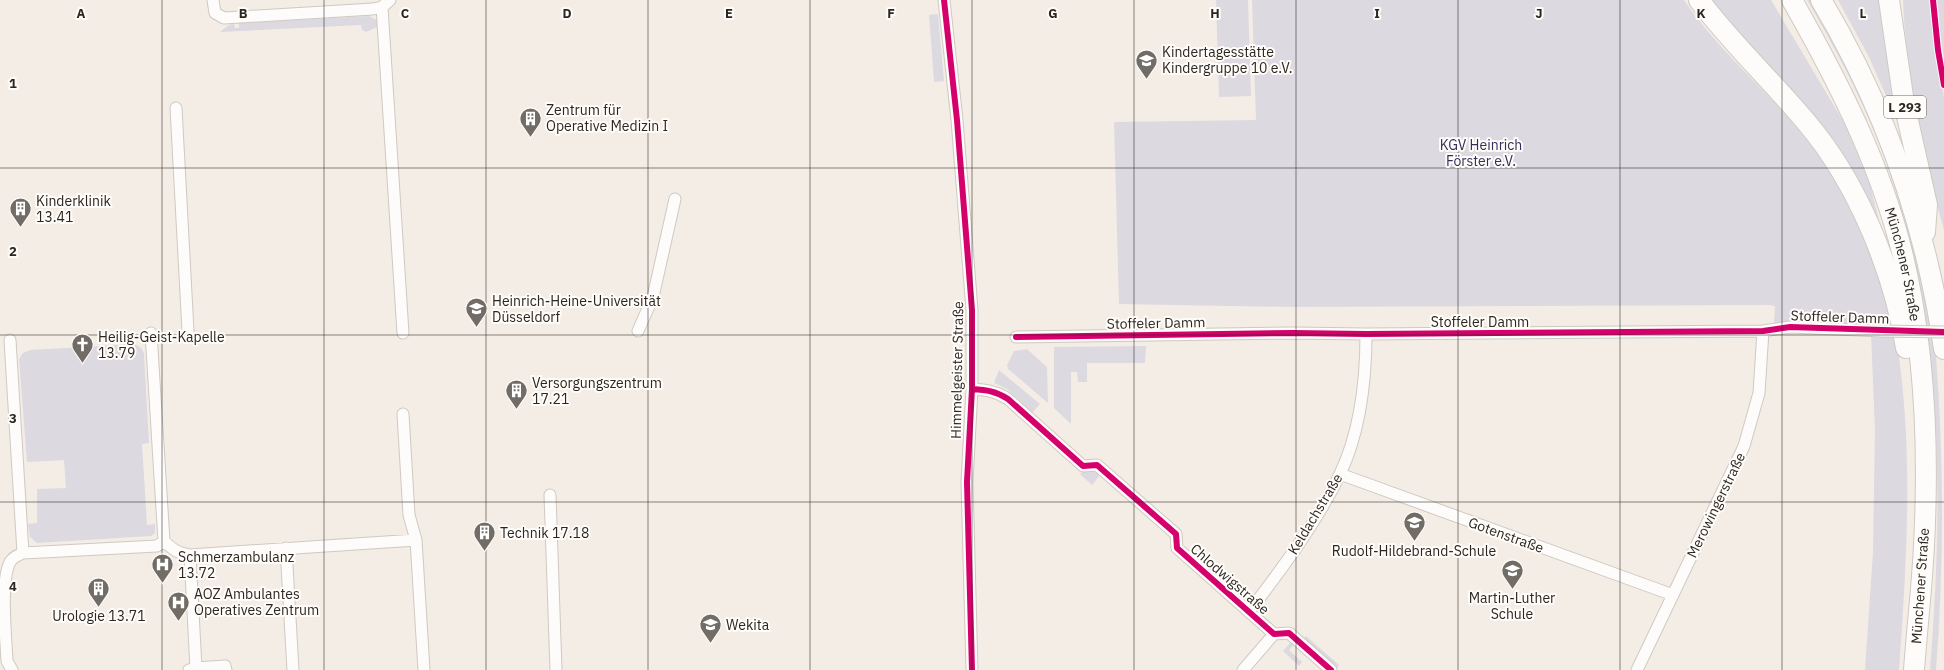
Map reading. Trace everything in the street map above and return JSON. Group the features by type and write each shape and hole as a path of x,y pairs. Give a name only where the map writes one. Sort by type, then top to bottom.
{"highway":[{"path":"1699,0 1722,31 1808,124 1830,156 1853,194 1880,249 1898,307 1908,360 1922,377"},
{"name":"Münchener Straße","path":"1792,0 1855,119 1877,172 1902,254 1909,284 1922,377 1925,452 1925,510 1921,603 1914,670"},
{"name":"Münchener Straße","path":"1821,0 1840,33 1867,88 1887,134 1905,182 1925,246 1937,302 1944,348"},
{"name":"L 293","path":"1889,0 1904,103 1927,205 1925,246"}],"street":[{"path":"213,0 215,13 224,18 373,9 386,3 403,333"},
{"name":"Himmelgeister Straße","path":"944,0 957,120 972,310 972,389 967,482 972,670"},
{"path":"176,108 188,331"},
{"path":"638,331 653,297 675,199"},
{"name":"Stoffeler Damm","path":"1016,337 1292,333 1366,334 1763,331 1790,327 1944,332"},
{"name":"Merowingerstraße","path":"1636,670 1744,446 1760,393 1763,331"},
{"path":"151,333 164,541"},
{"name":"Keldachstraße","path":"1249,612 1307,533 1340,474 1358,417 1363,389 1366,334"},
{"path":"10,340 23,553"},
{"name":"Chlodwigstraße","path":"972,389 991,390 999,393 1008,399 1083,466 1097,466 1176,534 1177,548 1274,634 1289,634 1331,670"},
{"path":"403,414 409,516 416,540 424,670"},
{"name":"Gotenstraße","path":"1340,474 1673,595"},
{"path":"550,495 556,670"},
{"path":"164,541 182,554 190,555 416,540"},
{"path":"8,667 3,598 5,577 9,563 14,558 23,553 157,546 164,541"},
{"path":"286,548 293,670"},
{"path":"190,555 192,669 225,666 226,670"},
{"path":"1243,670 1274,634"}],"green space":[{"path":"1216,0 1248,0 1251,96 1219,97"},
{"name":"KGV Heinrich Förster e.V.","path":"1252,0 1684,0 1716,41 1787,116 1819,156 1845,195 1861,227 1873,258 1894,324 1774,323 1775,306 1770,305 1292,307 1119,304 1114,122 1256,120"},
{"path":"1709,0 1771,0 1846,126 1870,185 1879,220 1861,188"},
{"path":"1807,0 1810,0 1834,41 1856,83 1875,127 1892,171 1907,217 1929,309 1936,356 1942,474 1942,552 1936,670 1930,670 1937,537 1937,470 1934,403 1927,337 1916,271 1900,207 1879,143 1846,70"},
{"path":"1838,0 1880,0 1898,123 1869,57"},
{"path":"1903,0 1931,0 1936,50 1944,97 1944,230 1929,173 1917,116 1908,58"},
{"path":"1936,0 1944,0 1944,61"},
{"path":"938,14 944,81 934,82 929,15"},
{"path":"369,16 375,19 380,26 366,32 362,30 361,25 220,32 229,25 234,24 235,28 239,28 239,23"},
{"path":"1871,334 1896,337 1902,378 1907,461 1907,503 1899,670 1865,670 1873,552 1875,430"},
{"path":"135,344 141,348 144,353 149,443 142,444 147,525 155,524 155,533 151,536 37,543 30,537 28,524 37,523 37,489 66,488 64,460 27,462 19,359 23,353 30,350"},
{"path":"1146,346 1145,363 1087,363 1087,382 1078,382 1077,372 1071,372 1071,424 1054,408 1054,347"},
{"path":"1027,349 1047,367 1048,403 1008,369 1007,365 1014,351"},
{"path":"999,370 1040,404 1032,413 1007,389 994,383"},
{"path":"1096,471 1100,475 1092,485 1080,474 1082,472"},
{"path":"1206,556 1218,566 1213,571 1201,562"},
{"path":"1306,636 1339,665 1337,668 1303,639"},
{"path":"1291,642 1294,644 1289,650 1302,662 1299,666 1283,651"}],"cycle path":[{"path":"944,0 957,120 972,310 972,389 967,482 972,670"},
{"path":"1933,0 1938,50 1944,85"},
{"path":"1016,337 1292,333 1366,334 1763,331 1790,327 1944,332"},
{"path":"972,389 991,391 1008,399 1083,466 1097,465 1176,534 1177,548 1274,634 1289,633 1331,670"}],"place":[{"name":"Kindertagesstätte Kindergruppe 10 e.V.","path":"1146,80"},
{"name":"Zentrum für Operative Medizin I","path":"531,138"},
{"name":"Kinderklinik 13.41","path":"20,228"},
{"name":"Heinrich-Heine-Universität Düsseldorf","path":"476,328"},
{"name":"Heilig-Geist-Kapelle 13.79","path":"83,364"},
{"name":"Versorgungszentrum 17.21","path":"517,410"},
{"name":"Rudolf-Hildebrand-Schule","path":"1414,542"},
{"name":"Technik 17.18","path":"485,552"},
{"name":"Schmerzambulanz 13.72","path":"163,584"},
{"name":"Martin-Luther Schule","path":"1512,590"},
{"name":"Urologie 13.71","path":"99,608"},
{"name":"AOZ Ambulantes Operatives Zentrum","path":"178,622"},
{"name":"Wekita","path":"710,644"}]}
